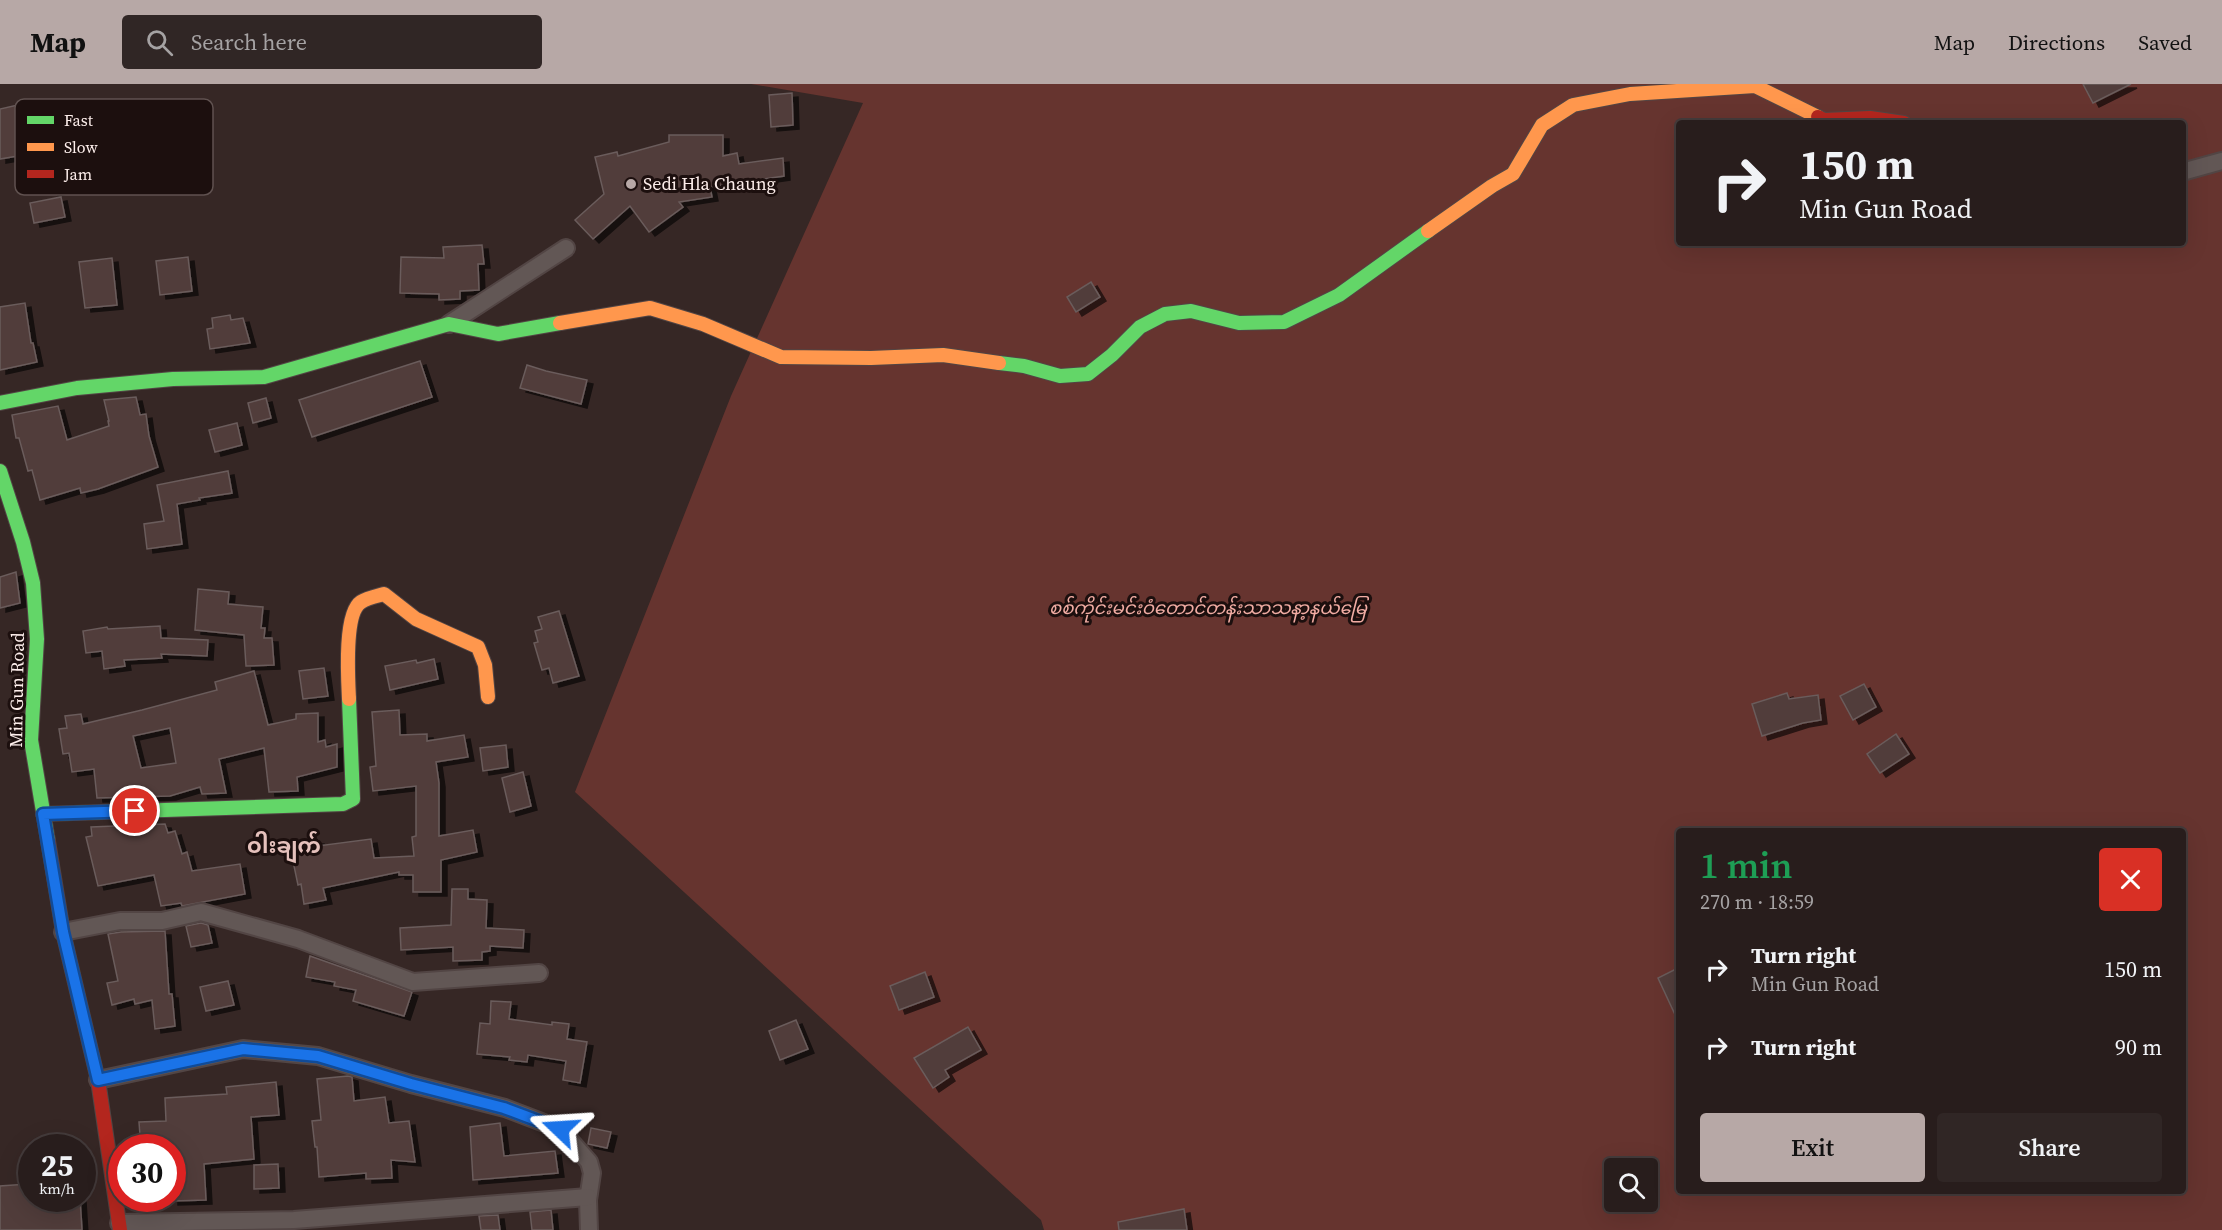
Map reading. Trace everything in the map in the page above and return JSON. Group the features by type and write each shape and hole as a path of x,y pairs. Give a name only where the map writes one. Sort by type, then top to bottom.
{"street":[{"path":"449,324 498,334 650,308 703,324 781,357 871,358 944,355 1024,366 1060,376 1088,374 1140,327 1165,314 1191,311 1239,323 1284,322 1339,295 1492,186 1513,174 1542,125 1573,105 1630,94 1755,86 1824,120 1870,118 1884,120"},
{"path":"2186,170 2222,161"},
{"path":"0,403 87,387 173,380 264,377 449,324 566,248"},
{"name":"Min Gun Road","path":"0,471 23,542 33,583 37,639 31,740 63,932 98,1080 119,1227"},
{"path":"43,814 344,804 353,799 348,672 351,616 360,602 384,594 393,604 424,622 478,647 485,665 488,698"},
{"path":"63,932 120,921 162,921 201,912 298,939 413,982 539,973"},
{"path":"98,1080 243,1049 318,1056 411,1084 504,1108 560,1129 589,1162 592,1173 588,1197 589,1230"},
{"path":"119,1227 294,1225 588,1197"}],"green space":[{"name":"စစ်ကိုင်းမင်းဝံတောင်တန်းသာသနာ့နယ်မြေ","path":"751,84 2222,84 2222,1230 1044,1230 1041,1220 575,792 731,396 863,103"}],"building":[{"path":"2083,84 2131,84 2093,103"},
{"path":"792,93 793,125 771,127 769,95"},
{"path":"15,106 15,156 0,159 0,109"},
{"path":"669,135 723,135 723,156 737,153 739,164 783,158 784,176 710,187 712,197 679,202 683,207 649,232 630,206 593,239 575,220 604,194 595,157 617,152 618,156 669,142"},
{"path":"61,197 65,217 34,223 30,203"},
{"path":"482,245 484,264 478,264 479,290 460,291 460,299 439,300 439,294 400,293 401,257 444,258 443,247"},
{"path":"188,257 192,291 160,295 156,261"},
{"path":"112,258 117,305 85,308 79,262"},
{"path":"1091,282 1100,297 1076,312 1067,297"},
{"path":"25,303 31,343 33,343 37,362 0,370 0,307"},
{"path":"230,315 231,320 243,318 250,343 210,349 207,329 213,328 212,318"},
{"path":"420,361 432,397 312,437 299,400"},
{"path":"527,365 587,380 581,404 520,388"},
{"path":"136,397 140,415 146,414 149,436 158,467 98,489 81,493 80,488 40,500 32,470 28,471 19,438 16,438 12,415 58,406 67,440 109,426 104,400"},
{"path":"266,398 271,418 253,423 248,403"},
{"path":"237,423 242,445 215,452 209,430"},
{"path":"228,471 232,493 177,504 182,544 147,549 144,524 164,521 157,485"},
{"path":"16,572 20,603 0,608 0,577"},
{"path":"198,589 229,592 228,604 263,607 261,628 265,628 264,638 272,638 274,665 246,666 244,635 195,630"},
{"path":"559,611 579,676 553,683 549,668 542,670 534,643 538,642 535,631 542,629 538,617"},
{"path":"160,626 161,638 208,640 207,656 161,654 162,658 124,660 125,666 104,669 102,651 86,653 83,631 107,627 108,629"},
{"path":"434,659 438,679 390,690 385,666"},
{"path":"324,668 328,696 303,699 299,671"},
{"path":"254,671 268,725 296,719 296,714 318,713 318,742 325,740 326,747 337,744 337,767 297,777 298,791 269,792 264,748 219,759 226,793 202,794 200,787 170,796 97,798 94,769 72,772 69,753 63,754 59,729 67,728 65,716 81,714 83,724 217,690 215,682","holes":["170,728 176,763 141,768 133,736"]},
{"path":"1864,684 1876,707 1853,720 1840,696"},
{"path":"1787,693 1789,699 1818,695 1821,720 1803,723 1762,736 1752,704"},
{"path":"399,710 400,735 427,734 427,741 464,735 468,757 436,762 439,783 439,836 473,830 477,852 441,860 441,892 413,892 413,875 399,875 399,872 323,888 326,900 304,904 301,884 298,885 294,866 292,842 318,840 318,846 371,839 374,858 414,856 412,837 416,836 416,786 373,791 370,767 376,766 372,712"},
{"path":"1896,734 1909,754 1880,773 1867,754"},
{"path":"506,745 508,767 483,771 480,748"},
{"path":"523,772 531,806 510,812 502,778"},
{"path":"165,824 168,833 175,831 182,854 187,852 192,871 240,864 245,894 182,906 181,903 161,906 154,875 98,886 86,837 92,836 91,827"},
{"path":"452,889 468,889 468,899 487,900 486,928 524,930 523,948 490,946 490,951 482,952 482,960 453,961 453,947 401,950 400,928 451,925"},
{"path":"201,923 208,925 212,943 191,947 186,926"},
{"path":"165,931 169,994 172,994 175,1026 155,1029 152,1000 135,1004 134,999 112,1005 107,983 118,981 108,934"},
{"path":"310,956 412,992 404,1016 353,1001 356,990 334,986 335,982 306,977"},
{"path":"1676,969 1676,1017 1658,978"},
{"path":"925,972 934,997 899,1010 890,986"},
{"path":"228,981 234,1005 206,1011 200,987"},
{"path":"491,1001 511,1002 509,1019 552,1025 552,1022 569,1024 567,1039 587,1042 580,1083 563,1080 566,1061 528,1055 527,1062 509,1060 510,1057 477,1054 480,1023 490,1024"},
{"path":"796,1020 808,1049 780,1060 769,1031"},
{"path":"968,1027 981,1050 945,1070 949,1077 933,1088 914,1058"},
{"path":"352,1077 354,1101 385,1097 389,1123 409,1121 415,1162 391,1160 392,1178 366,1179 366,1173 319,1177 312,1121 321,1120 317,1079"},
{"path":"276,1082 279,1115 251,1117 254,1159 204,1164 206,1200 186,1201 186,1134 140,1134 139,1122 166,1121 165,1098 227,1094 226,1087"},
{"path":"500,1123 504,1156 555,1151 558,1173 473,1180 470,1127"},
{"path":"591,1128 611,1132 607,1148 588,1144"},
{"path":"278,1164 279,1188 254,1189 254,1165"},
{"path":"18,1185 18,1212 81,1212 82,1230 0,1230 0,1186"},
{"path":"1184,1209 1187,1230 1119,1230 1118,1222"},
{"path":"551,1210 553,1230 532,1230 530,1212"},
{"path":"498,1215 500,1230 481,1230 479,1216"}],"traffic: fast":[{"path":"999,363 1024,366 1060,376 1088,374 1112,355 1140,327 1165,314 1191,311 1239,323 1284,322 1339,295 1428,231"},
{"path":"0,403 77,388 173,379 264,377 449,324 498,334 560,323"},
{"path":"0,471 23,542 33,583 37,639 31,740 48,841"},
{"path":"43,814 343,804 353,799 349,699"}],"traffic: slow":[{"path":"1428,231 1513,174 1542,125 1573,105 1630,94 1755,86 1818,117"},
{"path":"560,323 650,308 703,324 781,357 871,358 943,355 999,363"},
{"path":"349,699 348,647 352,619 361,602 384,594 416,619 478,647 485,665 488,697"}],"traffic: jam":[{"path":"1818,117 1824,120"},
{"path":"1824,120 1870,118 1884,120"},
{"path":"48,841 63,932 98,1080 120,1230"}],"place":[{"name":"Sedi Hla Chaung","path":"631,184"}],"district":[{"name":"ဝါးချက်","path":"284,846"}],"route":[{"path":"135,811 43,814 63,932 98,1080 243,1049 318,1056 411,1084 504,1108 560,1129"}]}
